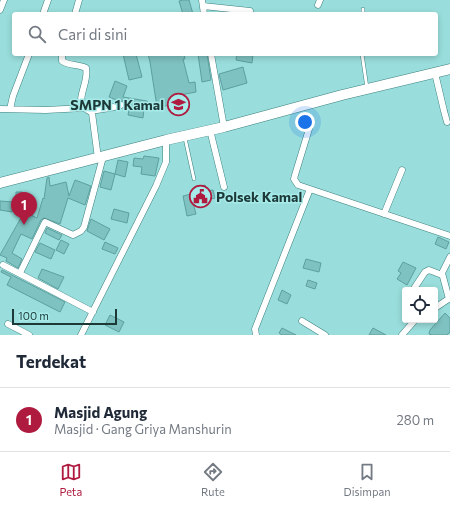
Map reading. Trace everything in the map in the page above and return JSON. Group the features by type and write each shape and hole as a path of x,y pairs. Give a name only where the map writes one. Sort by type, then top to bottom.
{"highway":[{"path":"0,183 450,69"}],"street":[{"path":"0,10 4,0"},
{"path":"44,12 48,0"},
{"path":"76,12 80,0"},
{"path":"203,3 250,11"},
{"path":"10,109 13,96 28,56"},
{"path":"20,273 45,222 73,235 81,231 84,227 100,158 92,113 81,104 87,77 86,68 62,61 62,56"},
{"path":"211,56 224,127"},
{"path":"436,73 447,122"},
{"path":"0,109 87,109 110,108 121,105"},
{"path":"308,129 294,179 298,185 450,236"},
{"path":"210,130 224,187"},
{"path":"81,335 156,186 166,162 166,140"},
{"path":"384,214 402,170"},
{"path":"256,335 255,329 310,189"},
{"path":"438,306 450,299 442,271 450,257"},
{"path":"3,265 93,312"},
{"path":"415,287 425,272 429,270 442,275"},
{"path":"302,321 325,335"},
{"path":"402,335 412,323"},
{"path":"8,324 29,335"}],"lane":[{"path":"362,56 367,90"},
{"path":"184,136 194,179"}],"building":[{"path":"189,0 192,12 182,12 179,1"},
{"path":"123,56 137,56 142,77 129,80"},
{"path":"148,56 184,56 185,59 183,59 189,83 195,82 196,92 170,97 171,105 157,107"},
{"path":"198,56 207,56 211,80 202,82"},
{"path":"237,56 253,56 252,63 236,60"},
{"path":"243,67 247,83 223,90 219,74"},
{"path":"115,81 127,86 123,97 147,101 149,108 144,109 143,118 128,115 130,105 123,101 109,97"},
{"path":"144,156 159,158 155,176 141,174 142,167 133,166 134,158 143,159"},
{"path":"118,160 128,162 125,177 115,174"},
{"path":"104,171 115,174 111,190 100,187"},
{"path":"49,177 50,186 66,182 69,196 75,180 91,186 85,205 68,198 60,224 44,218 41,220 32,239 21,234 12,253 22,259 18,268 6,261 7,258 0,255 22,216 26,219 29,214 37,218 43,198 44,199 47,178"},
{"path":"205,185 207,191 213,190 215,198 193,203 196,214 187,216 183,196 195,193 194,188"},
{"path":"16,192 22,192 23,203 16,203"},
{"path":"0,201 13,202 12,212 0,210"},
{"path":"114,209 129,213 127,223 111,219"},
{"path":"91,219 110,229 104,240 87,231"},
{"path":"47,228 62,235 59,240 45,233"},
{"path":"438,237 449,242 446,249 435,244"},
{"path":"61,240 69,244 64,254 56,250"},
{"path":"105,242 118,248 115,254 102,249"},
{"path":"40,243 55,250 51,259 35,252"},
{"path":"306,259 321,263 319,272 303,268"},
{"path":"403,262 416,268 407,285 397,279 401,273 398,271"},
{"path":"42,269 64,277 58,289 38,278"},
{"path":"2,270 65,302 60,312 7,285 11,277 1,272"},
{"path":"308,280 317,283 315,289 306,286"},
{"path":"282,290 291,295 287,304 278,300"},
{"path":"445,313 450,318 450,332 447,335 429,334 430,330 436,323 438,323"},
{"path":"110,315 124,322 119,332 105,325"},
{"path":"282,328 296,335 282,335 279,333"},
{"path":"373,328 386,335 369,335"}],"place":[{"name":"SMPN 1 Kamal","path":"179,104"},
{"name":"Polsek Kamal","path":"200,196"},
{"name":"Masjid Agung","path":"24,225"}]}
